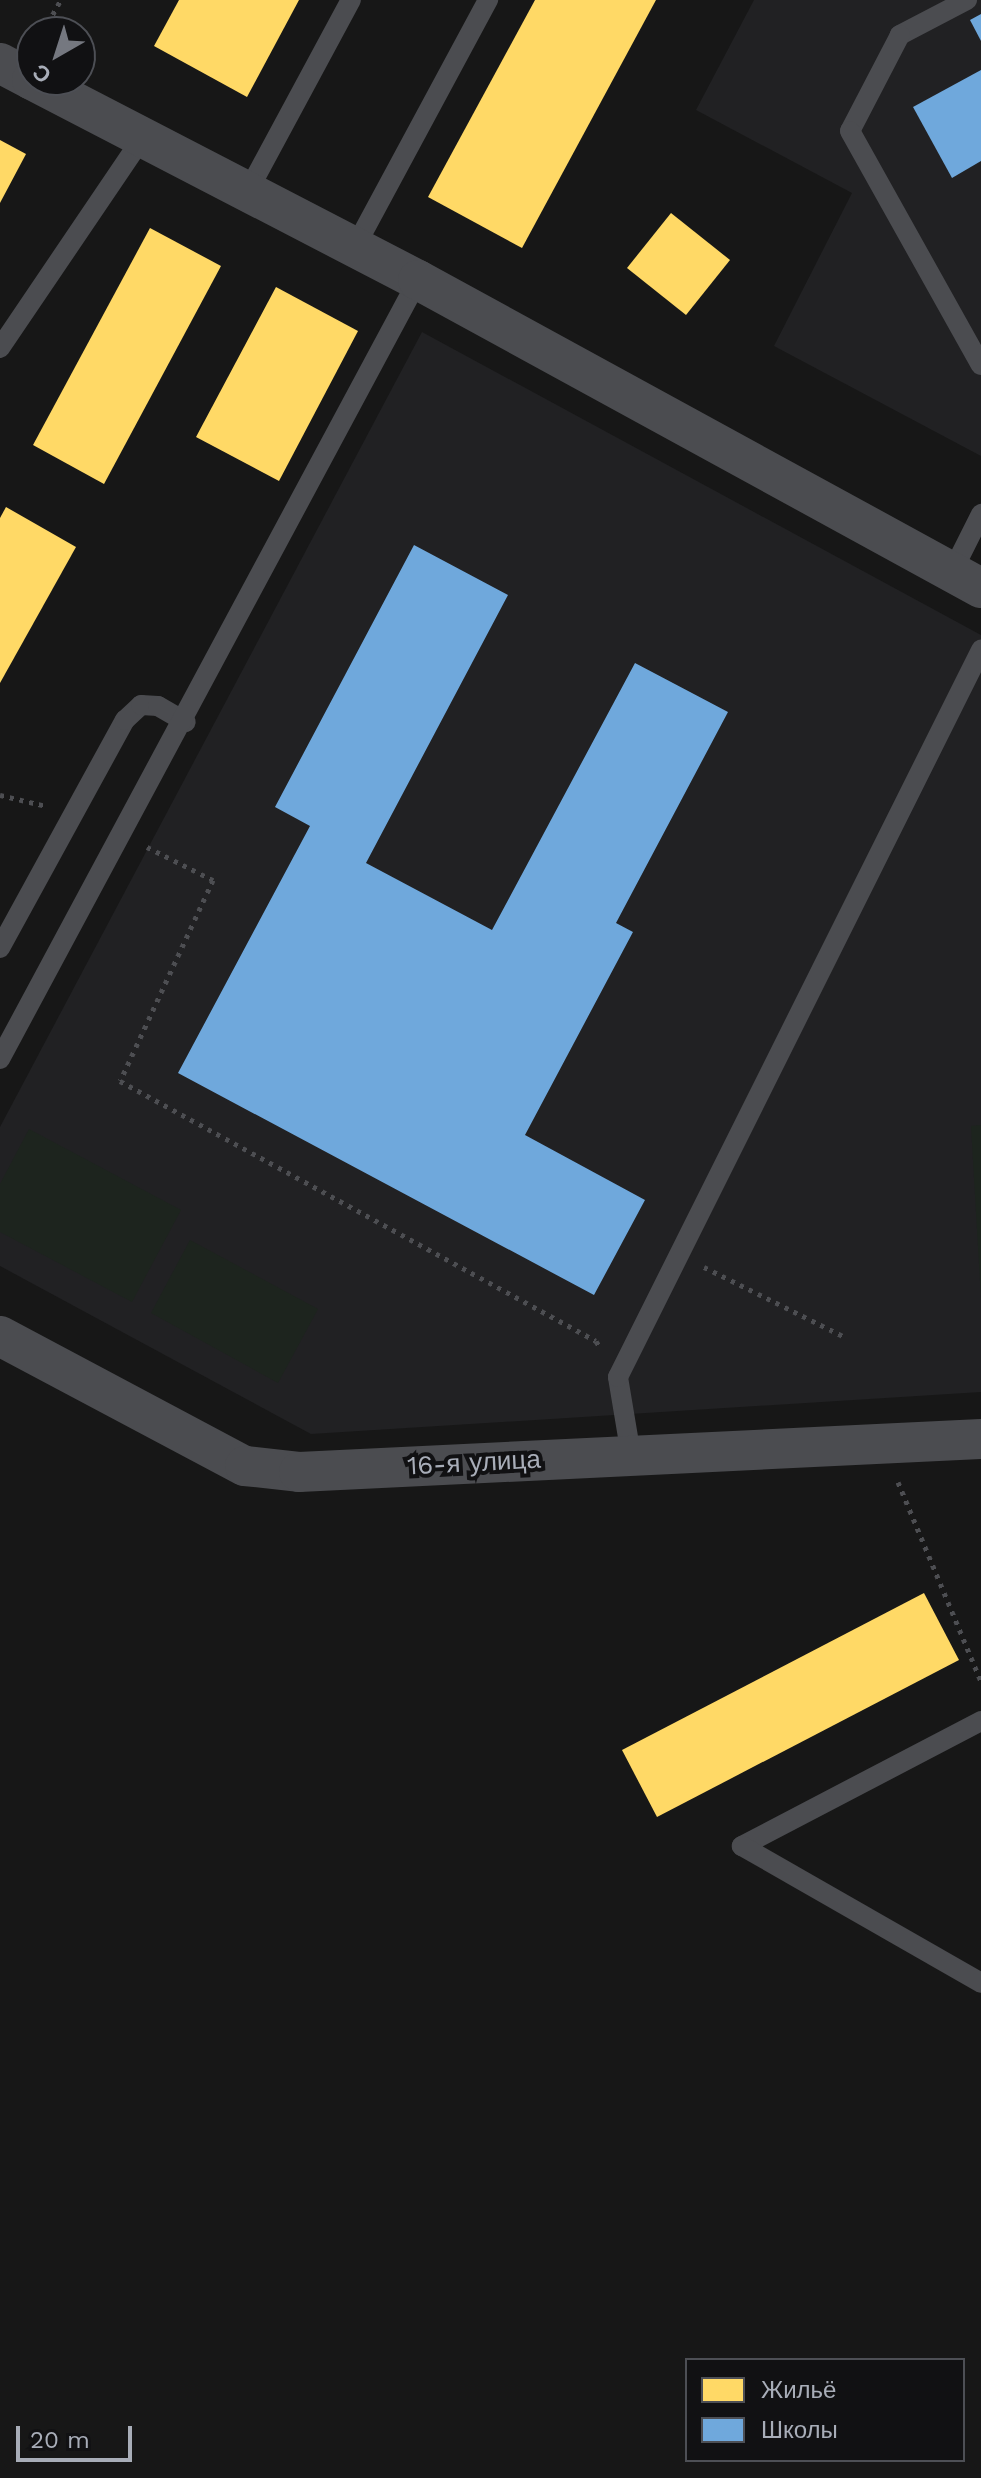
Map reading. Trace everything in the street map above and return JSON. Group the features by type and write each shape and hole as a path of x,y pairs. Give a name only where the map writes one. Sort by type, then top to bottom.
{"street":[{"path":"63,96 418,280 966,580"},
{"name":"16-я улица","path":"0,1336 245,1466 299,1472 981,1439"}],"lane":[{"path":"248,191 351,0"},
{"path":"355,247 488,0"},
{"path":"967,0 900,35 850,131 981,365"},
{"path":"0,348 8,316 143,137"},
{"path":"0,1059 186,722 418,280"},
{"path":"966,580 981,514"},
{"path":"631,1455 618,1377 981,650"},
{"path":"0,948 125,720 141,705 158,706 186,722"},
{"path":"981,1721 742,1846 981,1983"}],"path":[{"path":"0,795 74,813"},
{"path":"123,835 213,880 120,1081 596,1341 618,1377"},
{"path":"680,1254 843,1336"},
{"path":"882,1444 981,1681"}],"shaded area":[{"path":"754,0 981,0 981,456 774,346 852,193 696,110"},
{"path":"422,332 981,635 981,1392 311,1434 0,1266 0,1127"},
{"path":"981,1125 981,1298 971,1126"},
{"path":"29,1129 181,1210 132,1302 0,1232 0,1184"},
{"path":"190,1240 318,1309 278,1383 151,1313"}],"building: Жильё":[{"path":"179,0 299,0 247,97 154,46"},
{"path":"535,0 656,0 522,248 428,197"},
{"path":"0,140 26,154 0,203"},
{"path":"671,213 730,260 686,315 627,268"},
{"path":"150,228 221,266 104,484 33,445"},
{"path":"276,287 358,331 279,481 196,437"},
{"path":"6,507 76,547 0,683 0,518"},
{"path":"924,1593 959,1660 657,1817 622,1750"}],"building: Школы":[{"path":"981,14 981,41 970,20"},
{"path":"981,70 981,161 952,178 913,107"},
{"path":"414,545 508,595 366,863 492,930 635,663 728,712 616,923 633,932 525,1135 645,1200 594,1295 178,1073 310,826 275,807"}]}
